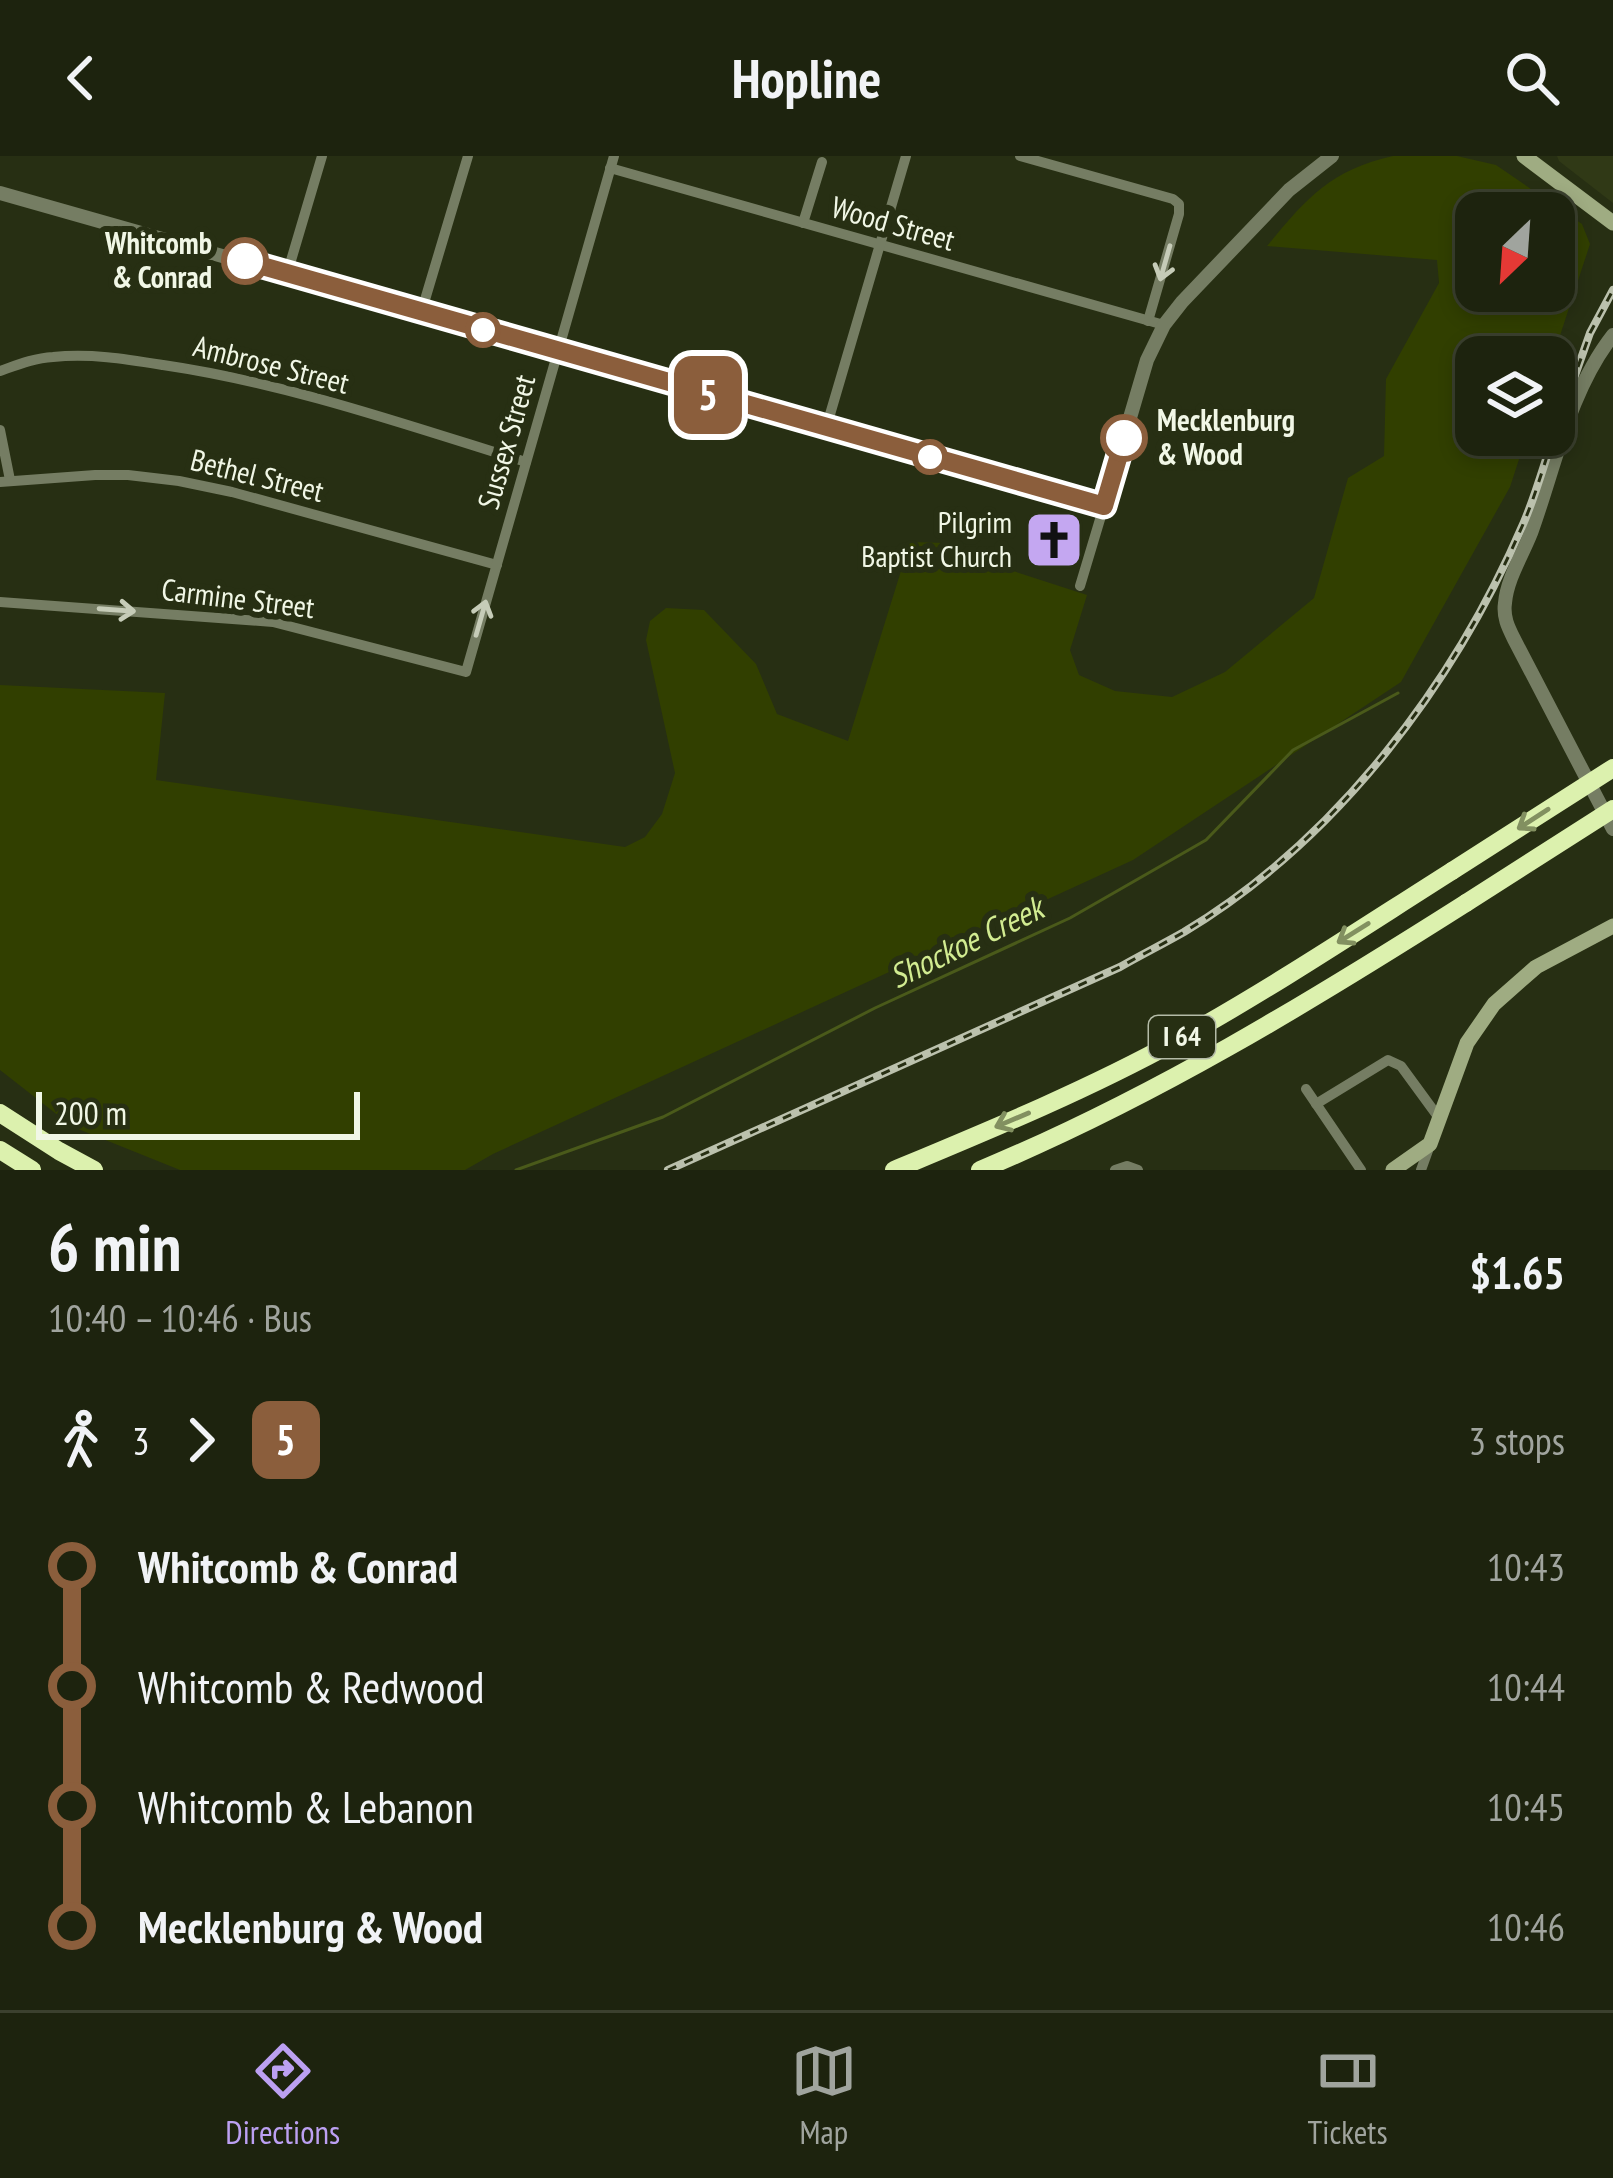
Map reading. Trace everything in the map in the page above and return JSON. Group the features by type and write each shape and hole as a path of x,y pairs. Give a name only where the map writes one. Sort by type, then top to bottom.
{"highway":[{"name":"I 64","path":"894,1170 1031,1112 1177,1040 1613,767"},
{"name":"I 64","path":"980,1170 1070,1130 1213,1056 1364,968 1613,808"},
{"path":"0,1113 94,1170"},
{"path":"0,1150 32,1170"}],"main road":[{"path":"1525,156 1613,223"},
{"path":"1393,1170 1430,1144 1455,1070 1481,1020 1508,989 1613,926"}],"street":[{"path":"287,274 322,156"},
{"path":"421,313 468,156"},
{"path":"826,428 906,156"},
{"path":"1020,156 1179,204 1156,323 1080,586"},
{"path":"1156,323 1289,190 1332,156"},
{"name":"Wood Street","path":"612,162 803,223 1156,323"},
{"name":"Sussex Street","path":"466,672 612,162"},
{"path":"803,223 822,162"},
{"path":"0,193 1104,506"},
{"path":"1613,335 1578,395 1508,586 1504,612 1613,829"},
{"name":"Ambrose Street","path":"0,371 28,361 81,356 192,369 344,407 526,462"},
{"path":"0,430 5,481"},
{"name":"Bethel Street","path":"5,481 128,475 179,481 497,565"},
{"name":"Carmine Street","path":"0,602 273,622 466,672"},
{"path":"1316,1104 1384,1060 1393,1060 1438,1118"},
{"path":"1306,1089 1361,1170"},
{"path":"1421,1170 1430,1144"},
{"path":"1115,1170 1136,1169"}],"shaded area":[{"path":"1393,156 1457,156 1496,165 1535,192 1455,192 1455,312 1568,312 1560,336 1455,336 1455,456 1520,456 1510,487 1401,682 1133,860 465,1170 180,1170 73,1127 0,1070 0,685 165,693 156,780 625,847 645,837 662,814 675,773 646,640 650,621 666,608 704,610 756,664 777,714 848,741 910,542 947,543 976,559 1087,595 1070,650 1079,675 1115,691 1172,697 1225,672 1314,598 1348,478 1384,456 1386,379 1439,283 1437,260 1267,246 1321,189 1352,169"},
{"path":"1557,156 1613,156 1613,203 1559,161"},
{"path":"1575,219 1590,244 1575,290"}],"waterway":[{"name":"Shockoe Creek","path":"516,1170 663,1117 875,1008 1070,918 1206,840 1293,750 1398,693"}],"railway":[{"path":"1575,376 1613,290"},
{"path":"668,1170 1120,967 1240,895 1341,804 1426,698 1496,582 1547,456"}],"bus line":[{"name":"5","path":"245,261 1104,506 1124,438"}],"place":[{"name":"Whitcomb & Conrad","path":"245,261"},
{"name":"Mecklenburg & Wood","path":"1124,438"},
{"name":"Pilgrim Baptist Church","path":"1054,540"}]}
